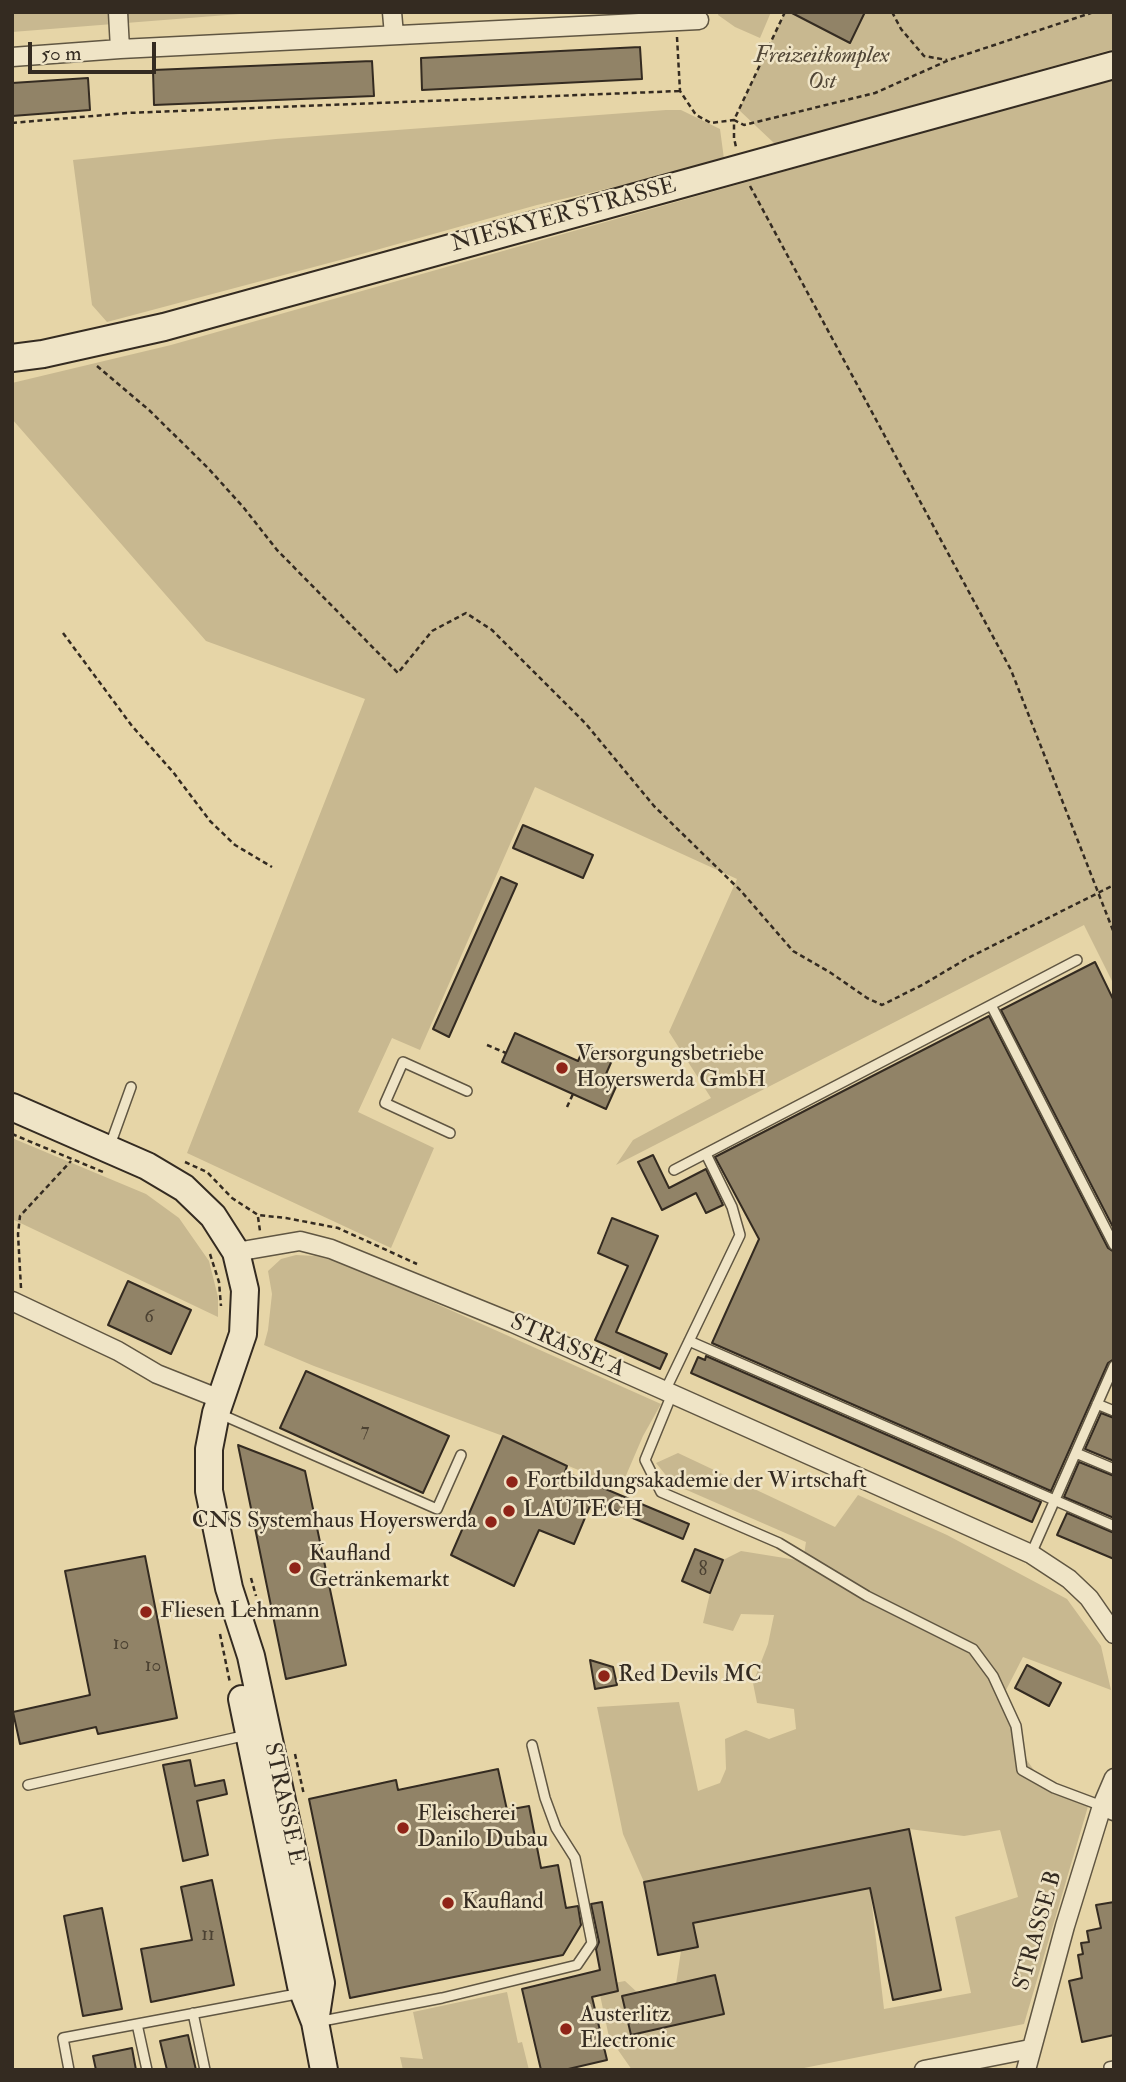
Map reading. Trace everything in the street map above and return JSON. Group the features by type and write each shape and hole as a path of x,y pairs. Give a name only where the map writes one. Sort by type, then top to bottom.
{"street":[{"path":"118,12 120,49"},
{"path":"392,12 394,36"},
{"path":"12,57 120,49 699,20"},
{"name":"NIESKYER STRASSE","path":"12,358 43,355 164,327 1114,65"},
{"path":"12,1107 148,1166 184,1188 249,1249"},
{"name":"STRASSE A","path":"249,1249 300,1241 331,1249 513,1323 1031,1554 1069,1579 1089,1598 1114,1634"},
{"name":"STRASSE E","path":"249,1249 243,1334 218,1406 209,1449 209,1490 239,1581 251,1656 321,1983 315,2022"},
{"path":"17,1303 110,1347 218,1406"},
{"name":"STRASSE E","path":"239,1581 234,1660 304,1993 315,2022 324,2070"},
{"path":"1108,1808 1114,1778"},
{"name":"STRASSE B","path":"1026,2070 1065,1926 1108,1808"},
{"path":"924,2070 1030,2049"}],"lane":[{"path":"674,1170 1077,960"},
{"path":"991,1005 1114,1245"},
{"path":"450,1133 385,1103 403,1062 467,1091"},
{"path":"99,1145 131,1087"},
{"path":"706,1154 732,1207 740,1235 689,1340 645,1460 661,1492 779,1543 867,1596 974,1649 993,1676 1016,1726 1022,1770 1054,1788 1108,1808"},
{"path":"689,1340 1114,1526"},
{"path":"1031,1554 1114,1366"},
{"path":"1097,1404 1114,1411"},
{"path":"218,1406 437,1509 461,1455"},
{"path":"1076,1453 1114,1469"},
{"path":"28,1785 248,1734"},
{"path":"315,2022 442,1998 577,1965 592,1943 575,1858 552,1818 532,1745"},
{"path":"69,2070 63,2038 304,1993"},
{"path":"193,2013 205,2070"},
{"path":"137,2024 147,2070"}],"path":[{"path":"786,12 734,120 733,138 742,167 1011,670 1114,933"},
{"path":"892,12 901,29 925,56 949,60"},
{"path":"677,21 680,91 696,115 711,124 734,120 744,125 875,93 949,60 1094,12"},
{"path":"12,123 127,113 680,91"},
{"path":"83,345 98,367 149,410 208,468 277,550 398,673 432,631 466,613 492,629 586,724 654,806 741,891 793,951 866,998 882,1004 924,984 966,958 1114,885"},
{"path":"63,633 132,726 173,772 210,821 235,845 272,867"},
{"path":"487,1045 506,1053"},
{"path":"568,1107 573,1094"},
{"path":"17,1303 20,1216 99,1145"},
{"path":"249,1249 258,1215"},
{"path":"239,1581 259,1606"},
{"path":"291,1746 297,1757 305,1791 303,1802"}],"green space":[{"path":"12,12 265,12 12,32"},
{"path":"719,12 771,12 760,38 735,27 718,15"},
{"name":"Freizeitkomplex Ost","path":"785,12 1114,12 1114,49 775,144 739,110"},
{"path":"1114,78 1114,985 1084,925 616,1165 633,1140 711,1098 669,1032 737,879 535,787 420,1050 392,1038 358,1112 434,1148 391,1248 187,1153 365,699 206,641 12,419 12,383 171,345"},
{"path":"681,110 720,129 724,159 537,205 107,322 92,305 73,160 276,139"},
{"path":"12,1138 146,1194 179,1218 209,1261 218,1297 218,1317 12,1219"},
{"path":"296,1255 335,1261 374,1276 661,1404 643,1436 621,1487 503,1436 264,1345 272,1294 268,1271 281,1259"},
{"path":"678,1453 835,1527 858,1495 947,1535 1067,1599 1101,1646 1111,1690 1023,1657 1005,1692 1014,1742 1048,1790 1089,1803 1024,2024 794,2070 632,2070 609,2037 600,1995 603,1985 625,1981 638,1993 676,1984 681,1951 697,1947 693,1923 870,1888 884,2009 971,1993 955,1917 1018,1897 1000,1830 964,1836 909,1829 644,1882 623,1834 597,1707 679,1702 698,1791 720,1783 726,1769 725,1739 746,1730 769,1739 796,1729 794,1709 757,1703 753,1683 768,1644 774,1615 741,1614 733,1631 703,1623 710,1593 723,1560 741,1551 803,1561 806,1542 673,1484 656,1463"},
{"path":"507,1992 518,2043 522,2042 529,2070 403,2070 400,2057 423,2059 413,2012"}],"building":[{"path":"790,12 865,12 850,43"},
{"path":"640,47 642,79 422,90 421,58"},
{"path":"372,61 374,96 154,105 153,70"},
{"path":"88,78 90,110 12,116 12,83"},
{"path":"523,825 593,855 583,878 513,848"},
{"path":"501,877 517,884 449,1037 433,1029"},
{"path":"1095,962 1114,1001 1114,1229 1001,1010"},
{"path":"989,1016 1108,1248 1114,1252 1114,1359 1108,1363 1051,1491 712,1343 759,1239 715,1157"},
{"name":"Versorgungsbetriebe Hoyerswerda GmbH","path":"515,1033 578,1061 585,1045 613,1058 606,1074 619,1080 606,1109 502,1062"},
{"path":"653,1155 669,1188 706,1169 723,1205 706,1213 696,1193 662,1210 638,1162"},
{"path":"612,1218 658,1236 616,1332 667,1354 660,1369 595,1340 628,1266 598,1253"},
{"path":"128,1281 191,1310 171,1354 108,1325"},
{"path":"706,1356 1041,1502 1032,1522 691,1373 698,1357 705,1360"},
{"path":"306,1371 449,1436 423,1493 280,1428"},
{"path":"1101,1413 1114,1418 1114,1461 1085,1449"},
{"name":"LAUTECH","path":"503,1436 567,1466 565,1472 689,1524 683,1539 592,1501 574,1544 539,1530 514,1586 451,1555"},
{"name":"Kaufland Getränkemarkt","path":"238,1445 305,1471 346,1665 286,1679"},
{"path":"1079,1462 1114,1476 1114,1518 1064,1497"},
{"path":"1067,1513 1114,1533 1114,1559 1057,1535"},
{"path":"695,1549 723,1560 710,1593 682,1581"},
{"path":"145,1556 177,1718 98,1734 96,1727 20,1744 13,1712 90,1695 65,1571"},
{"name":"Red Devils MC","path":"590,1660 613,1667 617,1685 595,1689"},
{"path":"1027,1665 1061,1683 1049,1706 1015,1688"},
{"path":"190,1760 195,1786 224,1780 227,1794 197,1801 208,1855 183,1861 163,1765"},
{"name":"Kaufland","path":"498,1769 507,1810 529,1806 541,1868 558,1865 566,1908 578,1906 581,1925 563,1955 350,1998 309,1799 396,1780 398,1790"},
{"path":"909,1829 941,1990 893,2000 870,1888 693,1923 698,1947 658,1955 644,1882"},
{"path":"212,1880 234,1985 151,2002 141,1949 192,1940 181,1887"},
{"name":"Austerlitz Electronic","path":"602,1902 618,1991 592,1997 607,2060 564,2070 541,2070 522,1989 600,1970 596,1949 599,1942 591,1904"},
{"path":"1114,1902 1114,2035 1082,2042 1069,1981 1082,1978 1078,1955 1083,1954 1081,1943 1089,1942 1087,1931 1101,1928 1096,1905"},
{"path":"102,1908 122,2009 83,2016 64,1916"},
{"path":"715,1975 724,2014 631,2035 622,1996"},
{"path":"188,2035 196,2070 167,2070 160,2041"},
{"path":"132,2048 136,2070 96,2070 93,2056"}],"place":[{"name":"Versorgungsbetriebe Hoyerswerda GmbH","path":"562,1068"},
{"name":"Fortbildungsakademie der Wirtschaft","path":"512,1482"},
{"name":"LAUTECH","path":"509,1511"},
{"name":"CNS Systemhaus Hoyerswerda","path":"491,1522"},
{"name":"Kaufland Getränkemarkt","path":"295,1568"},
{"name":"Fliesen Lehmann","path":"146,1612"},
{"name":"Red Devils MC","path":"604,1676"},
{"name":"Fleischerei Danilo Dubau","path":"403,1828"},
{"name":"Kaufland","path":"448,1903"},
{"name":"Austerlitz Electronic","path":"566,2029"}]}
